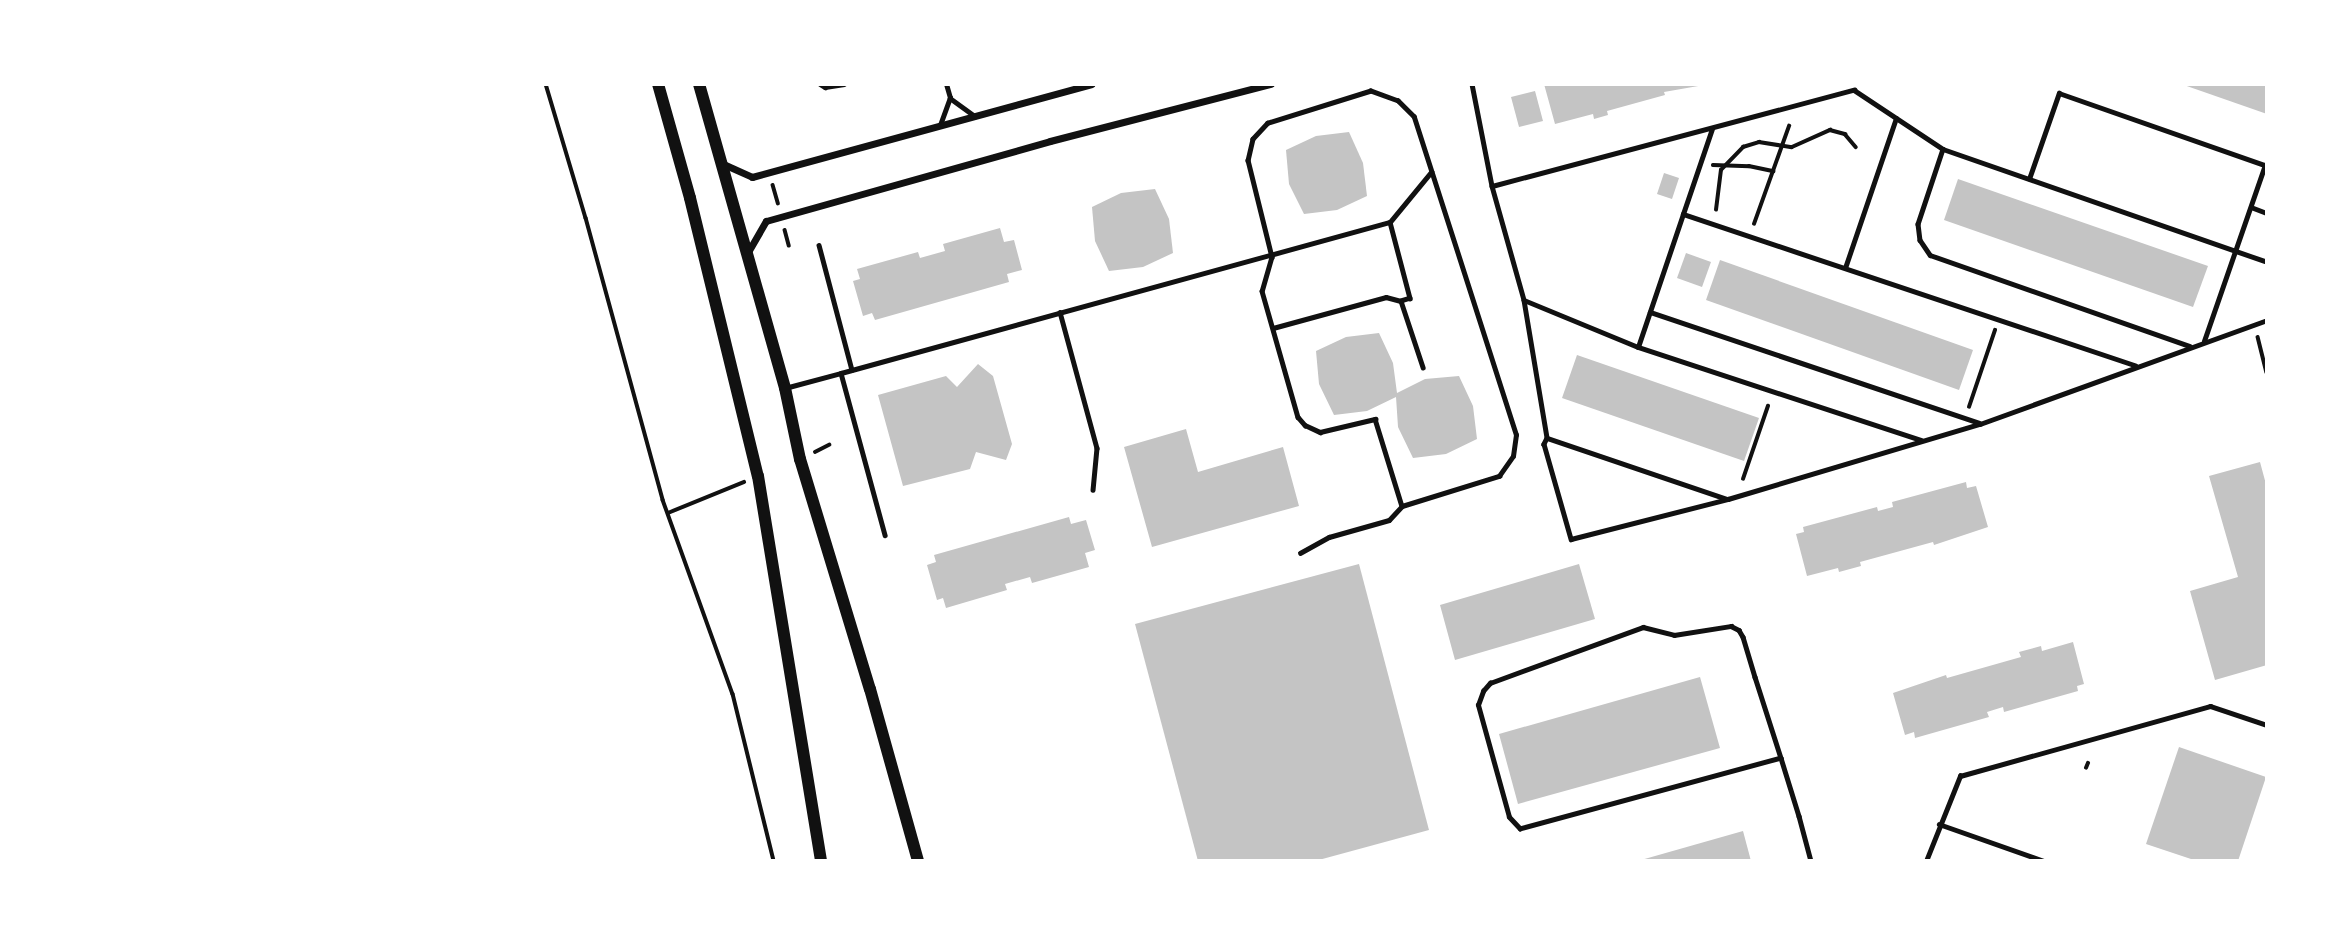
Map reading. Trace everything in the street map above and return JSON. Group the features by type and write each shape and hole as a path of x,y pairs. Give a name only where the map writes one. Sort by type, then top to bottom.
{"street":[{"path":"658,84 690,198 758,476 821,861"},
{"path":"698,84 785,388 800,459 870,689 918,861"},
{"path":"721,163 752,177 1091,84"},
{"path":"746,256 766,222 1050,141 1270,84"}],"lane":[{"path":"820,84 844,84"},
{"path":"940,126 950,98 946,84"},
{"path":"1472,84 1492,186 1524,300 1547,438 1544,444 1571,539 1728,499 1980,424 2136,365 2267,320"},
{"path":"1492,186 1854,90 1943,149 2267,262"},
{"path":"1300,553 1329,537 1389,520 1402,506 1499,476 1513,456 1516,435 1414,117 1398,101 1371,91 1268,123 1253,139 1248,160 1271,255 1262,290 1298,417 1305,425 1321,432 1375,419 1402,506"},
{"path":"2029,179 2059,93 2266,166 2204,342"},
{"path":"950,98 976,116"},
{"path":"1845,268 1896,118"},
{"path":"1638,347 1712,129"},
{"path":"1943,149 1918,224 1920,240 1930,256 2191,347"},
{"path":"785,388 1390,222 1432,171"},
{"path":"2251,207 2267,213"},
{"path":"1683,214 2136,365"},
{"path":"1273,328 1386,298 1401,301 1410,299 1390,222"},
{"path":"819,245 852,370"},
{"path":"1524,300 1638,347 1922,440"},
{"path":"1401,301 1423,367"},
{"path":"1060,312 1097,448 1093,490"},
{"path":"1650,312 1980,424"},
{"path":"841,373 886,535"},
{"path":"1547,438 1728,499"},
{"path":"1781,758 1520,829 1508,817 1478,705 1483,691 1490,684 1643,627 1674,635 1731,626 1739,630 1743,637 1781,758 1811,861"},
{"path":"1926,861 1960,776 2210,706 2267,725"},
{"path":"1939,824 2045,861"}],"path":[{"path":"546,84 586,218 663,500 733,694 774,861"},
{"path":"1755,224 1789,126"},
{"path":"1716,210 1719,201 1718,178 1724,165 1733,153 1748,145 1759,142 1797,146 1820,132 1830,130 1845,134 1856,147"},
{"path":"1713,164 1773,171"},
{"path":"773,185 779,209"},
{"path":"785,230 789,245"},
{"path":"2255,325 2267,372"},
{"path":"1969,407 1995,330"},
{"path":"1743,480 1768,406"}],"building":[{"path":"1544,84 1704,85 1664,92 1665,95 1607,111 1608,115 1594,119 1593,114 1555,124"},
{"path":"2181,84 2267,84 2267,114"},
{"path":"1535,91 1543,121 1519,127 1511,97"},
{"path":"1349,132 1363,163 1367,196 1337,210 1304,214 1289,184 1286,150 1316,136"},
{"path":"1664,173 1679,178 1672,199 1657,194"},
{"path":"1958,179 2208,266 2193,307 1944,220"},
{"path":"1155,189 1169,219 1173,253 1143,267 1109,271 1095,241 1092,207 1121,193"},
{"path":"1000,228 1004,242 1014,240 1022,270 1007,274 1009,282 875,320 872,313 863,316 853,281 860,279 857,269 918,252 920,258 945,251 943,244"},
{"path":"1686,253 1711,262 1702,287 1677,278"},
{"path":"1720,260 1973,350 1959,390 1706,300"},
{"path":"1379,333 1393,363 1397,393 1425,379 1459,376 1473,406 1477,439 1446,454 1413,458 1398,427 1396,397 1367,411 1334,415 1319,384 1316,351 1346,337"},
{"path":"1577,355 1759,418 1744,461 1562,398"},
{"path":"978,364 993,376 1012,444 1006,460 976,452 970,469 903,486 878,395 946,376 957,387"},
{"path":"1186,429 1198,472 1283,447 1299,506 1152,547 1124,447"},
{"path":"2260,462 2267,488 2267,665 2215,680 2190,591 2238,577 2209,476"},
{"path":"1966,482 1967,488 1976,486 1988,527 1934,545 1933,542 1860,562 1861,566 1839,572 1838,568 1807,576 1796,534 1804,532 1803,527 1877,507 1878,511 1893,507 1892,502"},
{"path":"1069,517 1071,524 1086,520 1095,550 1085,553 1089,567 1032,583 1030,577 1005,584 1007,590 946,608 943,598 937,600 927,565 936,562 934,555"},
{"path":"1359,564 1429,830 1315,861 1198,861 1135,624"},
{"path":"1579,564 1595,619 1455,660 1440,605"},
{"path":"2073,642 2084,684 2077,686 2078,691 2004,712 2003,707 1987,712 1989,717 1915,738 1914,732 1905,735 1893,693 1946,675 1947,678 2021,657 2019,652 2041,646 2042,651"},
{"path":"1700,677 1720,748 1518,804 1499,734"},
{"path":"2179,747 2266,777 2238,861 2197,861 2146,844"},
{"path":"1743,831 1751,861 1641,861 1641,860"}]}
